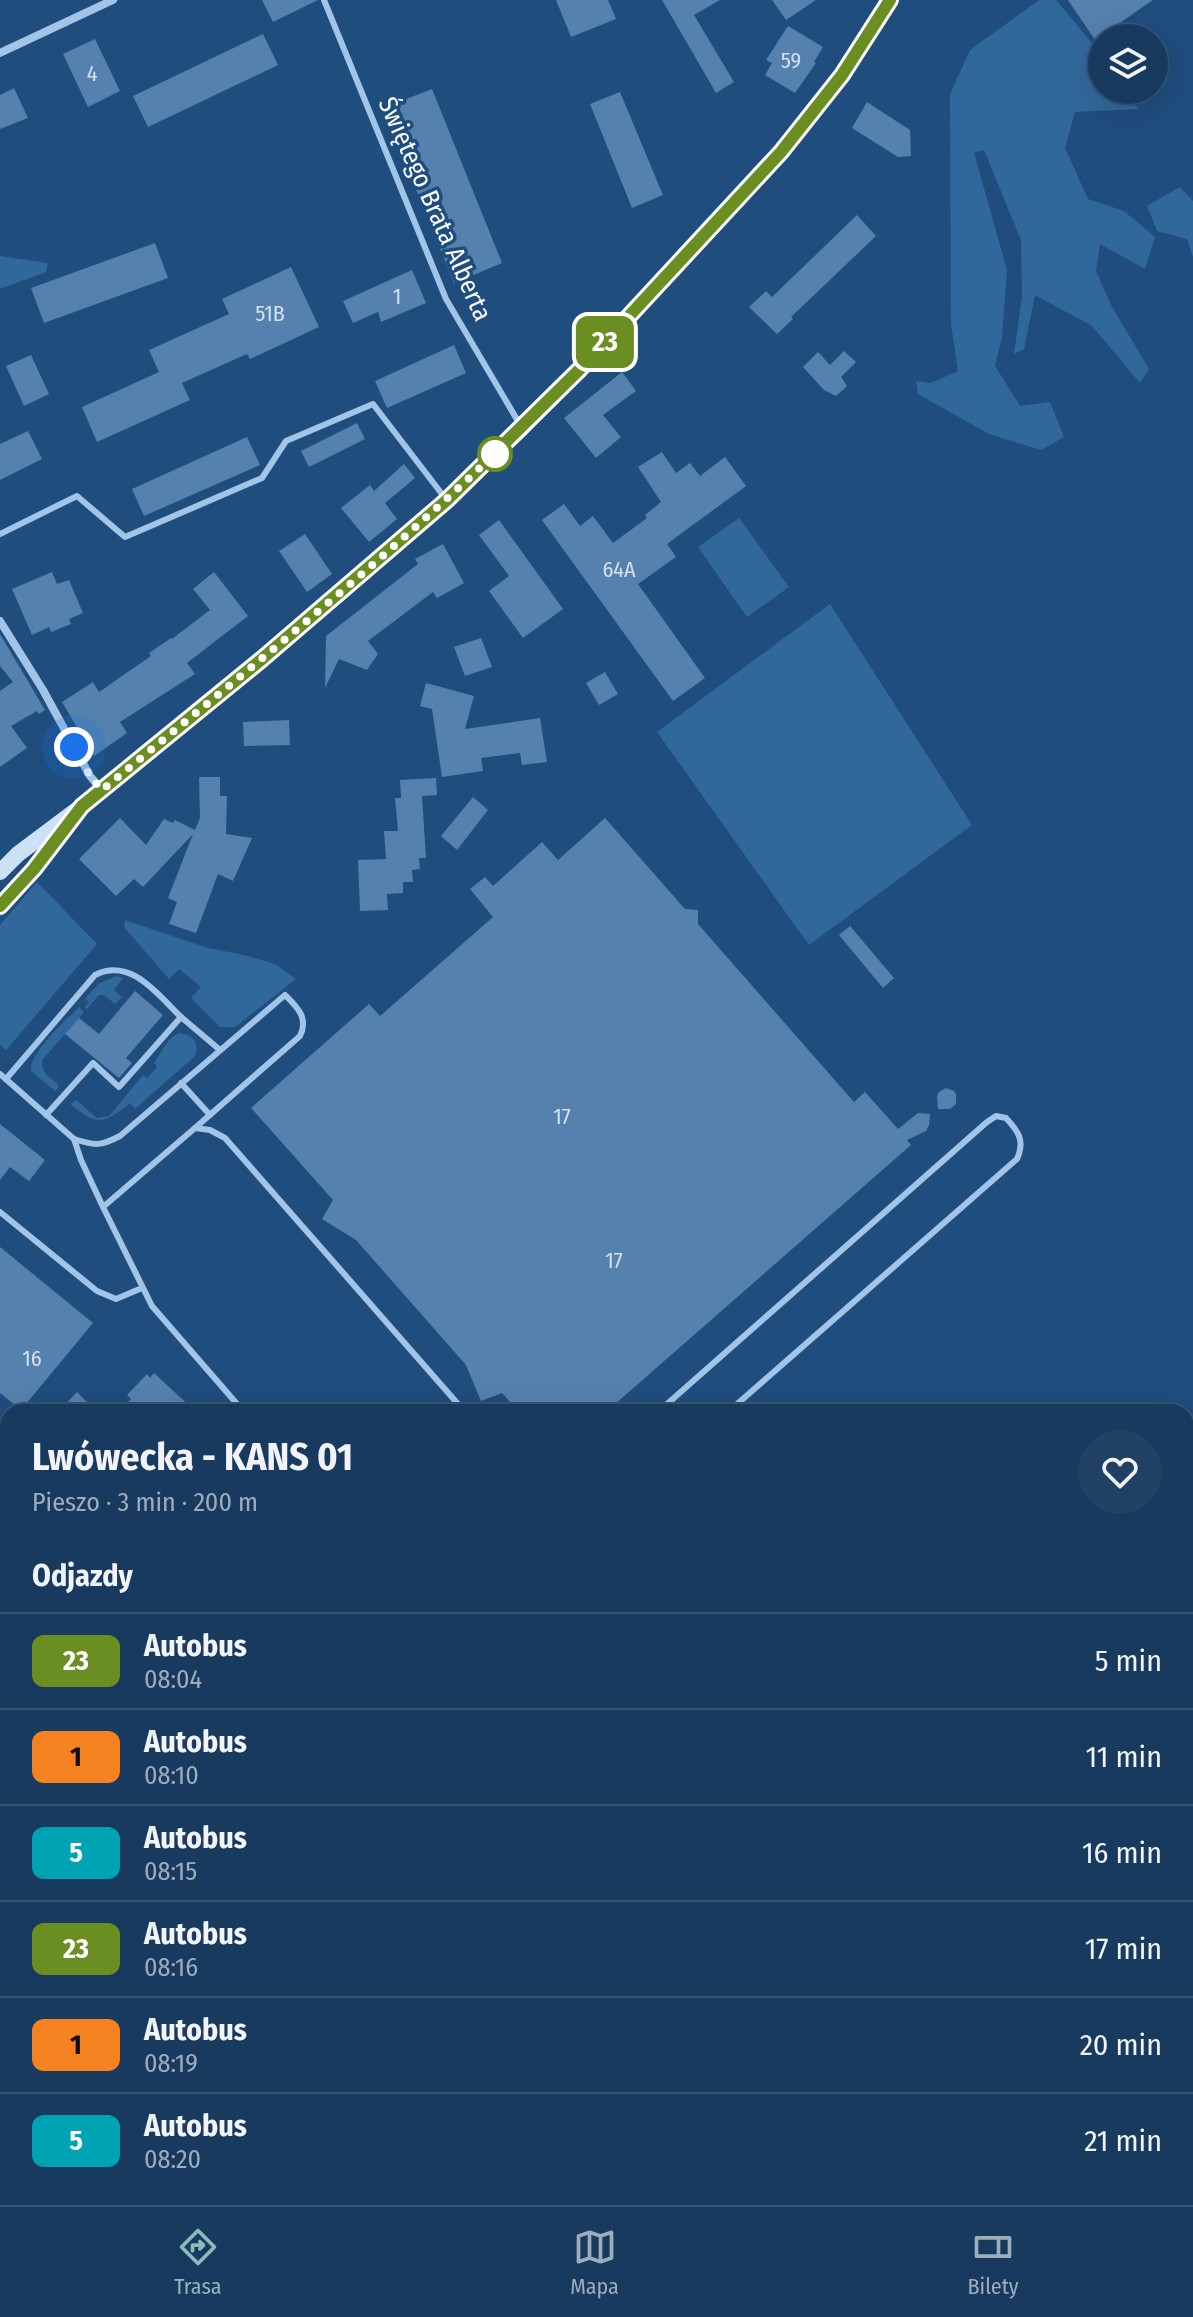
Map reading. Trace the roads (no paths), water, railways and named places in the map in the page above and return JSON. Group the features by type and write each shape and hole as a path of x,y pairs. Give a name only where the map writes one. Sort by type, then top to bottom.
{"street":[{"path":"0,53 113,0"},
{"path":"0,872 18,854 82,806 262,659 447,500 522,428 781,152 842,75 890,0"},
{"path":"0,621 43,690 90,776 102,790"},
{"path":"0,907 38,872 82,806"}],"lane":[{"name":"Świętego Brata Alberta","path":"324,0 446,299 522,428"},
{"path":"0,534 77,496 125,537 262,478 286,441 373,404 447,500"},
{"path":"103,1207 300,1036 305,1027 304,1017 285,995 120,1136 105,1144 92,1145 74,1139 3,1076 15,1068 95,975 104,971 133,973 220,1050"},
{"path":"46,1115 93,1063 119,1087 181,1017"},
{"path":"181,1083 210,1115"},
{"path":"667,1404 987,1122 996,1116 1006,1118 1021,1138 1017,1159 737,1404"},
{"path":"195,1128 210,1130 225,1138 458,1404"},
{"path":"74,1139 81,1160 152,1306 237,1404"},
{"path":"0,1212 97,1291 116,1299 142,1288"}]}
